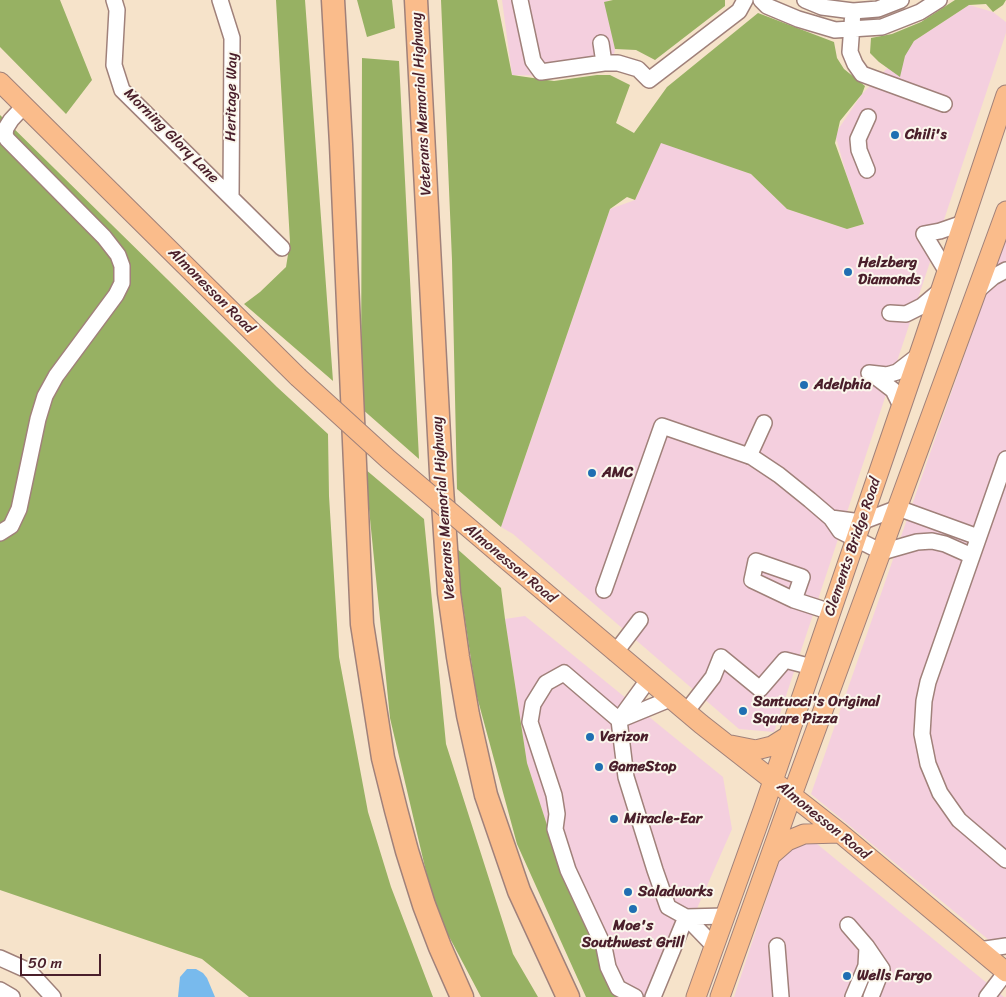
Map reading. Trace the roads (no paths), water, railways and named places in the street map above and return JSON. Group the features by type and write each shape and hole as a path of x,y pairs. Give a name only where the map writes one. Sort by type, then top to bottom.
{"highway":[{"path":"332,0 341,154 362,624 383,758 391,794 424,905 462,997"},
{"name":"Veterans Memorial Highway","path":"416,0 440,473 449,594 458,657 468,716 486,795 519,891 568,997"}],"main road":[{"name":"Almonesson Road","path":"0,82 298,377 388,460 670,699 792,795 1006,972"},
{"name":"Clements Bridge Road","path":"696,997 773,781 1006,95"},
{"name":"Clements Bridge Road","path":"720,997 792,795 1006,214"},
{"path":"725,743 756,750 772,746 788,736"},
{"path":"770,856 787,841 804,834 840,834"}],"street":[{"name":"Morning Glory Lane","path":"114,0 117,10 114,65 122,90 282,248"},
{"name":"Heritage Way","path":"220,0 232,38 231,197"},
{"path":"520,0 533,60 541,72 604,63 618,63 638,69 649,80 739,11 745,0"},
{"path":"762,0 767,6 798,19 835,30 882,27 920,12 938,0"},
{"path":"805,0 822,7 853,11 878,9 901,0"},
{"path":"853,11 850,52 862,74 944,104"},
{"path":"601,43 604,63"},
{"path":"0,533 11,526 19,509 38,419 45,396 56,376 116,295 122,283 122,266 118,255 7,139 5,134 6,128 24,106"},
{"path":"867,170 859,150 858,139 868,117"},
{"path":"947,272 924,234 963,223"},
{"path":"978,290 993,277 1006,270"},
{"path":"890,312 906,314 922,306 941,290"},
{"path":"901,406 893,390 869,372 887,375 897,372 919,355"},
{"path":"749,456 764,423"},
{"path":"604,590 662,426 749,456 779,475 831,518 859,530 882,552 917,542 932,541 945,544 972,556"},
{"path":"1006,459 928,682 924,700 922,736 933,779 946,802 959,820 1006,860"},
{"path":"859,530 898,508 978,537"},
{"path":"794,600 831,612"},
{"path":"615,653 640,620"},
{"path":"686,712 713,677 721,657 760,689 786,660 812,667"},
{"path":"635,997 618,988 608,967 604,947 568,870 555,829 557,814 554,795 530,722 533,704 546,683 564,673 619,720 626,777 668,907 686,917 714,946"},
{"path":"619,720 648,680"},
{"path":"619,720 670,699"},
{"path":"686,917 725,916"},
{"path":"653,997 686,917"},
{"path":"848,926 867,947 882,969 871,997"},
{"path":"778,946 781,997"},
{"path":"979,950 1006,946"},
{"path":"854,997 866,966 867,947"},
{"path":"859,997 870,967 867,947"},
{"path":"864,997 877,968 867,947"},
{"path":"0,958 29,971 52,997"},
{"path":"987,997 1006,972"},
{"path":"0,990 12,997"}],"water":[{"path":"187,969 196,969 203,973 215,997 178,997 180,977"}],"place":[{"name":"Chili's","path":"895,135"},
{"name":"Helzberg Diamonds","path":"848,272"},
{"name":"Adelphia","path":"804,385"},
{"name":"AMC","path":"592,473"},
{"name":"Santucci's Original Square Pizza","path":"743,711"},
{"name":"Verizon","path":"590,737"},
{"name":"GameStop","path":"599,767"},
{"name":"Miracle-Ear","path":"614,819"},
{"name":"Saladworks","path":"628,892"},
{"name":"Moe's Southwest Grill","path":"633,909"},
{"name":"Wells Fargo","path":"847,976"}]}
